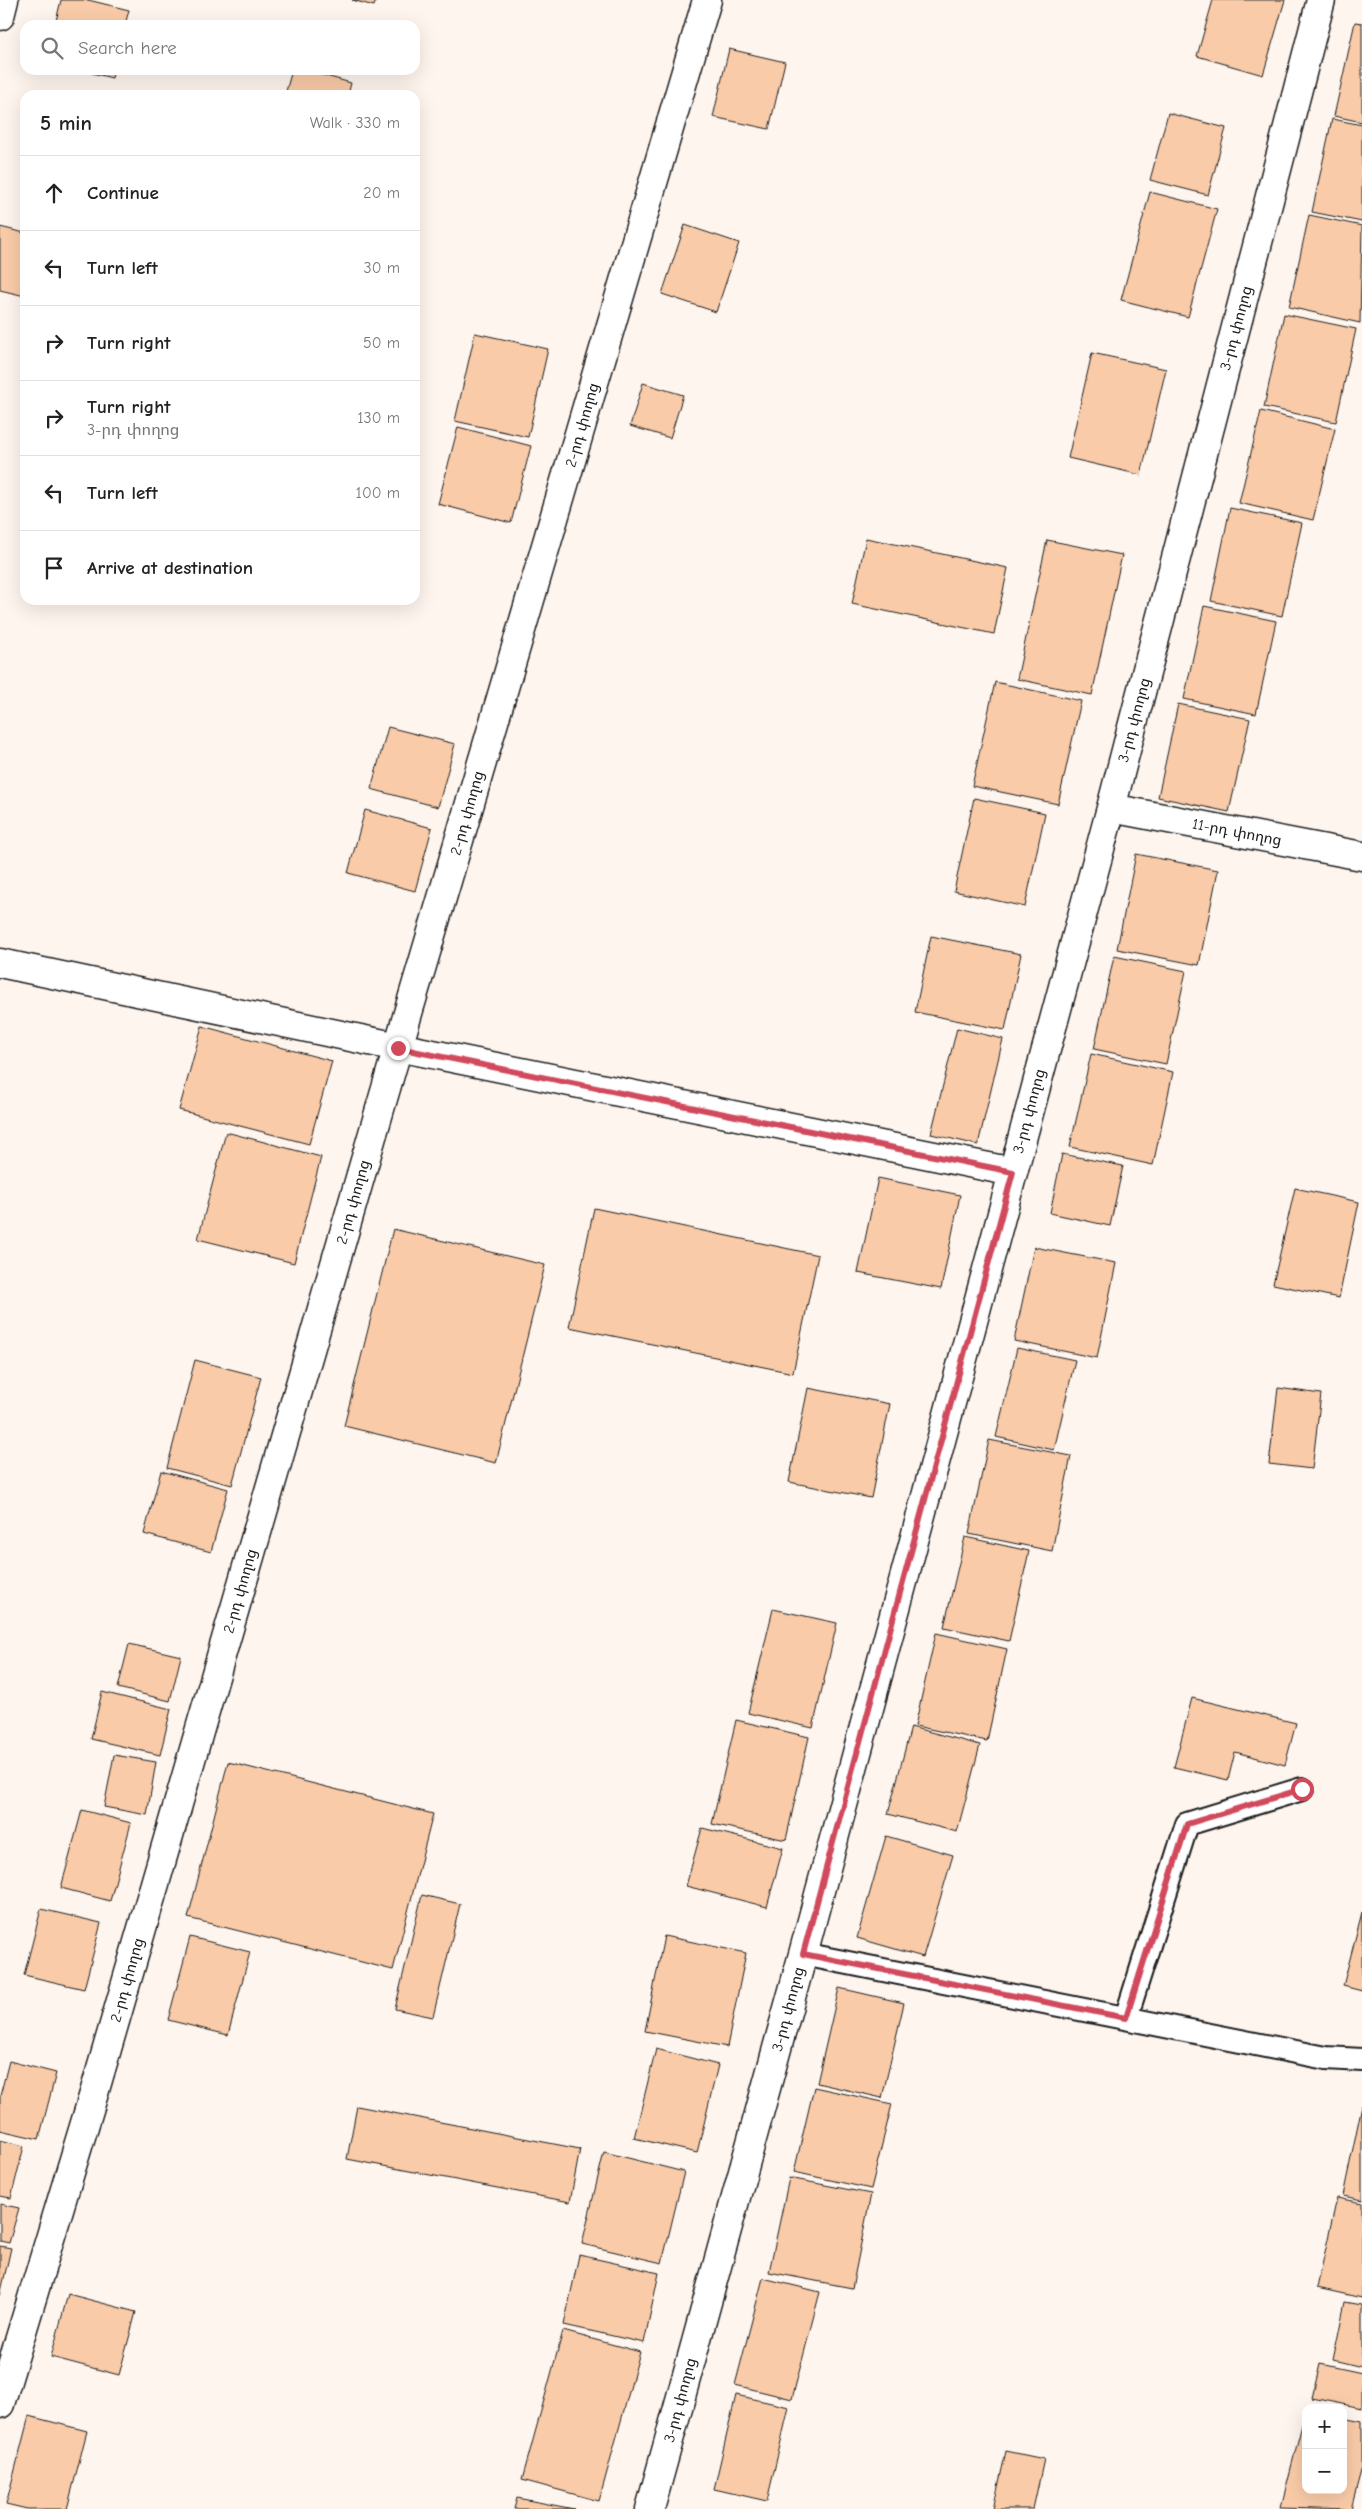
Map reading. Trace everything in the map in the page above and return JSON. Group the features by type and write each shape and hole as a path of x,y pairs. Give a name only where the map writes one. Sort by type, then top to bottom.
{"street":[{"path":"0,16 4,0"},
{"name":"2-րդ փողոց","path":"0,2404 95,2090 398,1048 707,0"},
{"name":"3-րդ փողոց","path":"650,2509 803,1954 1111,808 1321,0"},
{"name":"11-րդ փողոց","path":"1111,808 1362,856"},
{"path":"0,962 398,1048 1013,1172"}],"lane":[{"path":"1126,2018 1187,1824 1302,1789"},
{"path":"803,1954 1326,2058 1362,2060"}],"building":[{"path":"61,0 88,0 129,10 126,20 56,20"},
{"path":"352,0 376,0 374,6"},
{"path":"1213,0 1285,0 1263,75 1197,56"},
{"path":"1355,22 1362,23 1362,122 1334,116"},
{"path":"729,49 785,62 769,129 713,117"},
{"path":"100,75 113,75 112,78"},
{"path":"291,75 323,75 351,83 349,90 286,90"},
{"path":"1168,113 1226,128 1208,195 1150,180"},
{"path":"1332,119 1362,125 1362,222 1312,212"},
{"path":"1150,192 1217,209 1188,317 1121,300"},
{"path":"1309,215 1362,226 1360,323 1289,307"},
{"path":"685,225 739,243 716,312 662,294"},
{"path":"0,227 20,232 20,295 0,290"},
{"path":"1284,314 1356,329 1336,422 1264,407"},
{"path":"475,333 548,349 528,437 455,421"},
{"path":"1092,353 1166,369 1141,475 1068,458"},
{"path":"643,383 683,395 670,438 630,426"},
{"path":"1261,411 1335,429 1313,520 1239,503"},
{"path":"458,427 531,446 511,523 438,504"},
{"path":"1230,508 1302,523 1282,616 1211,601"},
{"path":"866,538 1008,568 994,634 852,604"},
{"path":"1047,540 1122,555 1092,695 1017,679"},
{"path":"1204,606 1276,621 1256,714 1184,699"},
{"path":"995,682 1081,701 1058,804 972,786"},
{"path":"1178,704 1250,719 1229,812 1158,797"},
{"path":"388,727 455,744 438,807 371,789"},
{"path":"974,798 1045,813 1025,907 954,891"},
{"path":"365,810 432,828 415,891 348,873"},
{"path":"1136,854 1218,870 1199,965 1117,949"},
{"path":"931,936 1021,954 1005,1030 915,1012"},
{"path":"1114,956 1186,971 1166,1064 1094,1049"},
{"path":"202,1026 332,1061 309,1144 179,1110"},
{"path":"957,1028 1003,1039 978,1145 931,1134"},
{"path":"1091,1054 1173,1072 1153,1165 1070,1147"},
{"path":"226,1132 321,1157 294,1263 198,1239"},
{"path":"1062,1154 1123,1166 1110,1226 1050,1213"},
{"path":"878,1178 960,1195 941,1289 858,1273"},
{"path":"1295,1188 1359,1202 1339,1298 1273,1284"},
{"path":"594,1208 818,1255 793,1373 569,1327"},
{"path":"393,1229 545,1265 496,1463 344,1426"},
{"path":"1034,1247 1116,1263 1097,1358 1014,1341"},
{"path":"1017,1348 1075,1360 1054,1450 996,1437"},
{"path":"195,1360 261,1377 232,1485 167,1468"},
{"path":"808,1388 890,1404 871,1498 789,1482"},
{"path":"1278,1388 1321,1394 1312,1469 1269,1464"},
{"path":"989,1440 1071,1456 1052,1551 969,1534"},
{"path":"161,1471 228,1489 211,1552 144,1534"},
{"path":"965,1537 1029,1551 1009,1641 944,1627"},
{"path":"773,1609 837,1623 813,1728 748,1713"},
{"path":"936,1633 1007,1649 987,1741 915,1726"},
{"path":"129,1644 181,1656 170,1701 118,1688"},
{"path":"102,1692 171,1709 160,1755 91,1739"},
{"path":"1192,1698 1296,1723 1285,1765 1235,1752 1228,1780 1174,1767"},
{"path":"736,1720 809,1737 786,1840 712,1824"},
{"path":"911,1727 980,1745 957,1832 888,1814"},
{"path":"114,1755 156,1762 147,1815 104,1807"},
{"path":"228,1762 433,1814 393,1970 188,1918"},
{"path":"82,1810 131,1823 110,1901 61,1888"},
{"path":"702,1828 783,1848 767,1907 686,1886"},
{"path":"886,1836 953,1855 923,1957 857,1938"},
{"path":"422,1895 460,1904 433,2017 395,2009"},
{"path":"41,1909 101,1923 84,1989 24,1975"},
{"path":"1362,1912 1362,1991 1343,1986"},
{"path":"664,1936 746,1953 727,2047 645,2031"},
{"path":"190,1937 250,1952 228,2035 168,2020"},
{"path":"839,1988 904,2003 882,2098 817,2083"},
{"path":"656,2049 718,2065 697,2153 634,2138"},
{"path":"9,2061 56,2073 39,2139 0,2130 0,2096"},
{"path":"814,2087 892,2104 871,2189 794,2172"},
{"path":"1362,2105 1362,2200 1343,2196"},
{"path":"357,2106 580,2149 570,2202 347,2159"},
{"path":"0,2140 24,2146 11,2198 0,2196"},
{"path":"604,2152 684,2172 662,2263 582,2244"},
{"path":"789,2178 871,2194 852,2288 769,2272"},
{"path":"1337,2198 1362,2203 1362,2298 1317,2288"},
{"path":"0,2204 19,2208 9,2243 0,2241"},
{"path":"0,2246 11,2248 0,2296"},
{"path":"579,2255 659,2273 644,2343 564,2325"},
{"path":"763,2278 820,2292 792,2399 735,2385"},
{"path":"68,2294 136,2312 119,2375 51,2357"},
{"path":"1345,2302 1362,2305 1362,2367 1333,2360"},
{"path":"563,2331 640,2352 599,2501 522,2480"},
{"path":"1320,2364 1362,2373 1362,2408 1312,2398"},
{"path":"736,2395 789,2407 767,2501 714,2489"},
{"path":"29,2416 87,2431 67,2509 27,2509 6,2504"},
{"path":"1347,2419 1362,2422 1362,2468 1351,2509 1281,2507 1302,2425 1302,2494 1347,2494"},
{"path":"1006,2451 1044,2459 1033,2509 993,2509"},
{"path":"517,2498 574,2509 514,2509"}],"route":[{"path":"398,1048 770,1121 1013,1172 803,1954 1126,2018 1187,1824 1302,1789"}]}
